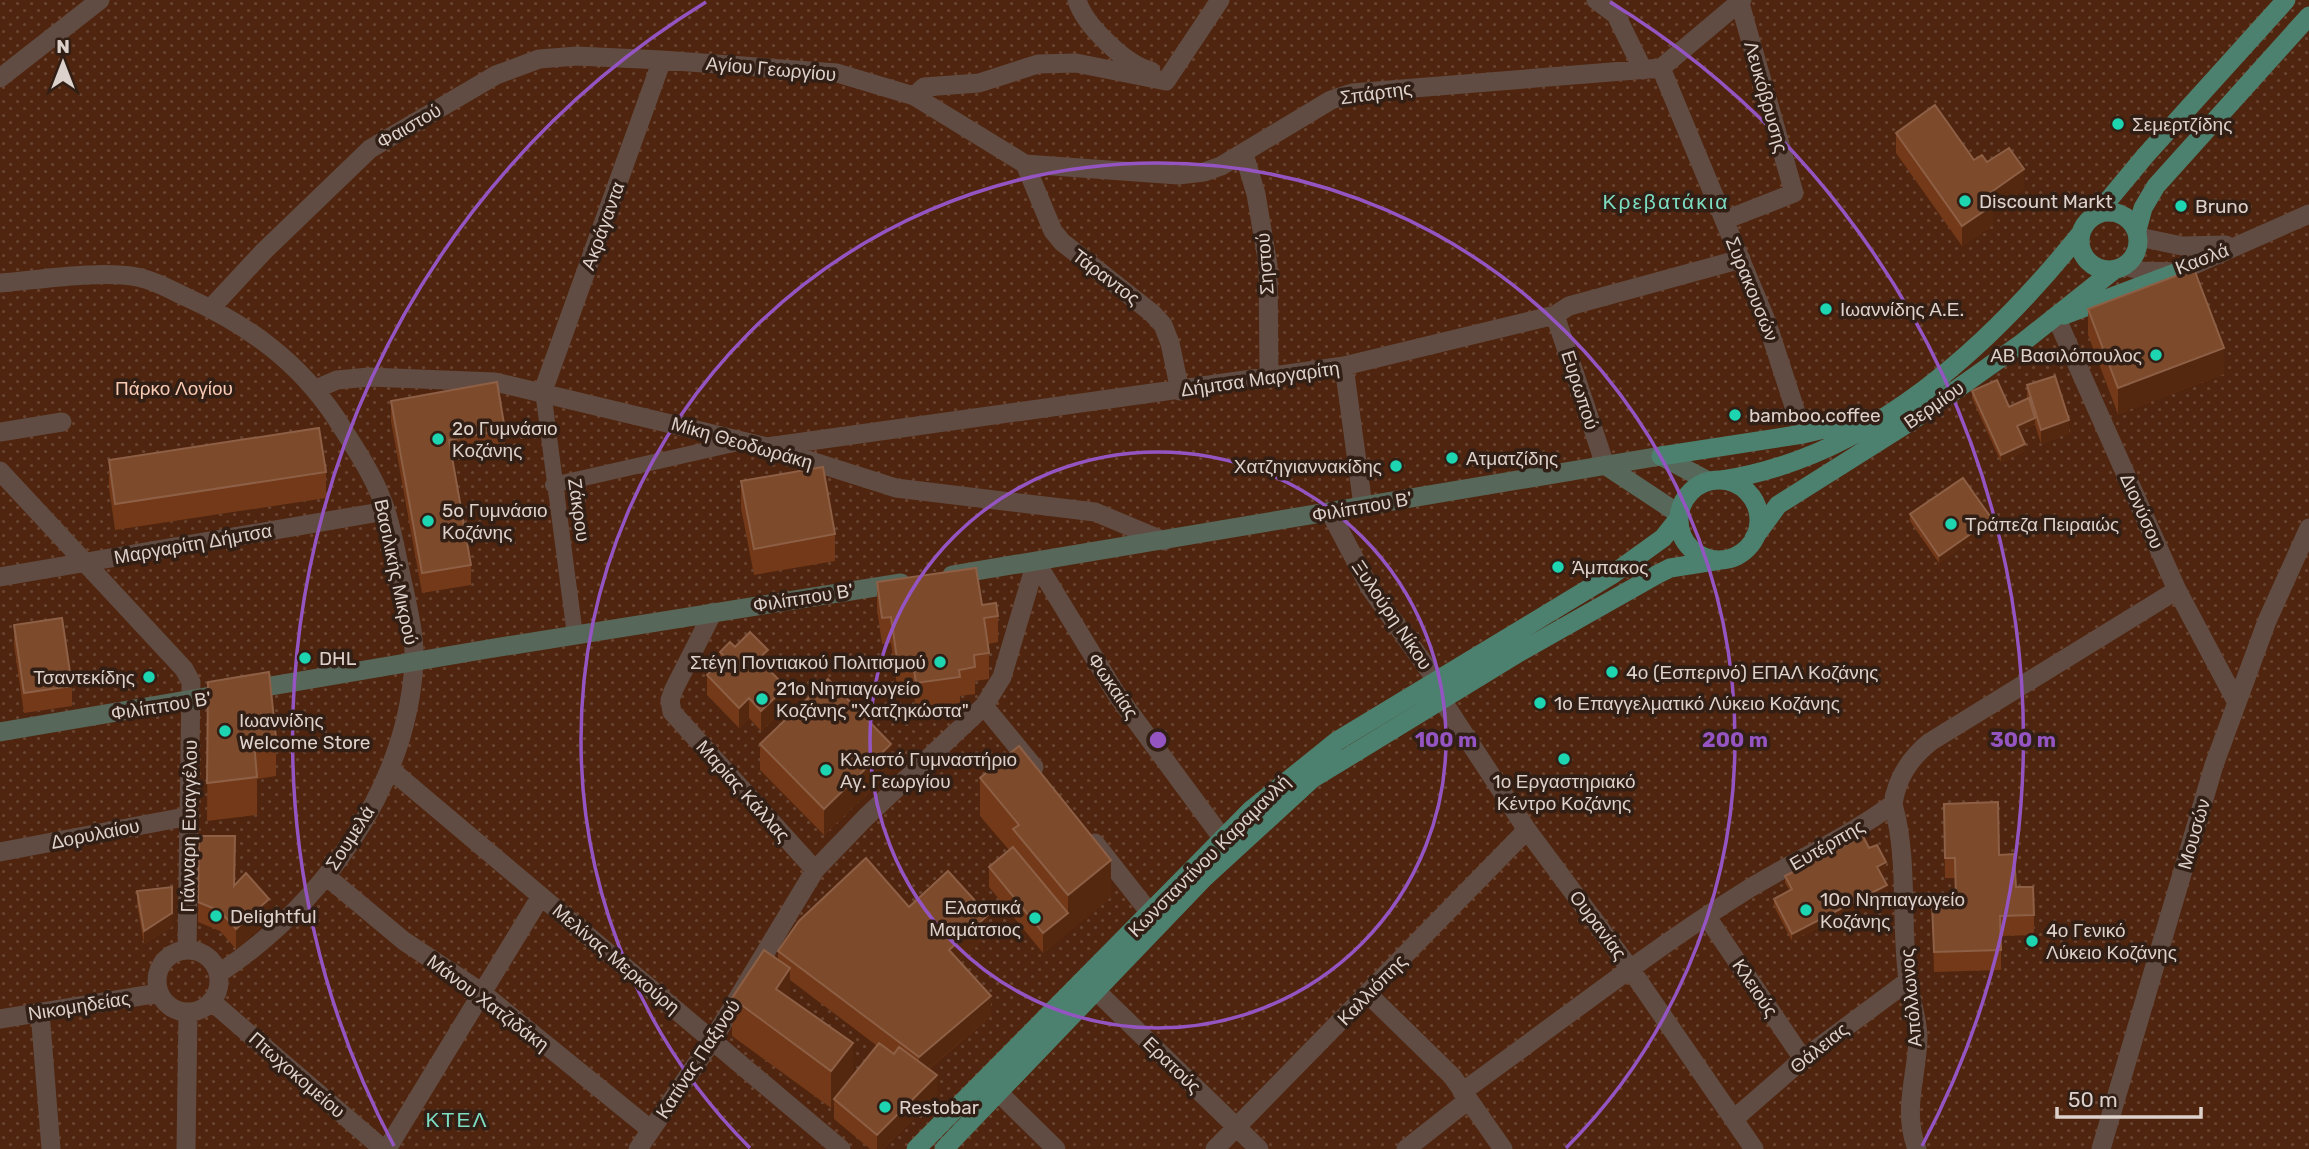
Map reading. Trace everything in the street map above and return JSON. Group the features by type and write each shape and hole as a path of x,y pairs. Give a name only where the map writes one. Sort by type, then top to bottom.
{"main road":[{"path":"2286,0 2081,233 2081,247 2087,260 2100,269 2120,268 2137,250 2143,208 2155,186 2309,16"},
{"path":"2096,215 2120,214 2138,234"},
{"name":"Βερμίου","path":"1715,481 1751,476 1805,459 1869,425 1917,395 2017,309 2081,233"},
{"name":"Βερμίου","path":"1754,538 1778,505 1875,447 2120,268"},
{"path":"2056,317 2178,272"},
{"path":"1661,456 1803,434 1858,422 1890,410 1917,395"},
{"path":"1661,456 1715,481 1742,488 1755,503 1759,525 1754,538 1740,554 1721,560 1703,557 1693,550 1682,536 1679,516 1687,496 1715,481"},
{"name":"Φιλίππου Β'","path":"0,732 414,661 1164,541 1661,456"},
{"path":"1605,465 1679,516"},
{"name":"Κωνσταντίνου Καραμανλή","path":"944,1149 999,1093 1150,913 1266,796 1320,752 1613,574 1663,538 1679,516"},
{"name":"Κωνσταντίνου Καραμανλή","path":"916,1149 1306,784 1442,700 1658,574 1670,568 1721,560"}],"street":[{"path":"0,78 100,0"},
{"path":"1077,0 1080,12 1091,26 1139,68 1169,75"},
{"path":"914,96 925,87 979,83 1038,64 1076,63 1161,81 1169,75 1220,0"},
{"name":"Συρακουσών","path":"1597,0 1616,15 1652,69 1725,220 1767,323 1803,434"},
{"path":"1652,69 1740,1"},
{"name":"Λευκόβρυσης","path":"1725,220 1794,193 1740,1"},
{"name":"Φαιστού","path":"211,308 264,251 370,149 496,75 520,64 561,56 662,60"},
{"name":"Αγίου Γεωργίου","path":"662,60 837,73 914,96 1026,164"},
{"name":"Ακράγαντα","path":"543,391 662,60"},
{"name":"Σπάρτης","path":"1026,164 1178,175 1204,172 1244,154 1315,109 1352,93 1652,69"},
{"name":"Σηστού","path":"1244,154 1256,194 1268,265 1269,377"},
{"name":"Τάραντος","path":"1026,164 1053,231 1062,242 1152,313 1163,326 1180,391"},
{"name":"Κασλά","path":"2120,268 2178,272 2309,214"},
{"name":"Κασλά","path":"2138,234 2182,246 2238,244"},
{"name":"Δήμτσα Μαργαρίτη","path":"767,447 1344,366 1555,315 1569,306 1741,259"},
{"name":"Βασιλικής Μικρού","path":"0,283 136,276 211,308 260,337 316,388 350,440 386,511 412,627 414,661"},
{"name":"Ευρωπού","path":"1555,315 1605,465"},
{"name":"Διονύσου","path":"2056,317 2177,590 2236,701"},
{"path":"1344,366 1363,506"},
{"name":"Μίκη Θεοδωράκη","path":"316,388 337,380 369,377 495,382 543,391 745,441 896,488 1095,512 1164,541"},
{"name":"Ζάκρου","path":"543,391 575,635"},
{"path":"0,432 62,422"},
{"path":"554,485 745,441"},
{"name":"Γιάνναρη Ευαγγέλου","path":"0,471 184,669 191,682 187,950"},
{"name":"Μαργαρίτη Δήμτσα","path":"0,577 386,511"},
{"name":"Ξυλούρη Νίκου","path":"1329,512 1370,588 1436,680"},
{"name":"Μουσών","path":"2101,1149 2236,701 2289,569 2309,528"},
{"name":"Κατίνας Παξινού","path":"638,1149 712,1041 815,870 866,817 984,706 1002,677 1036,562"},
{"name":"Φωκαίας","path":"1036,562 1117,695 1223,839"},
{"path":"1893,804 1896,786 1909,762 1930,742 2177,590"},
{"name":"Μαρίας Κάλλας","path":"713,612 674,689 670,700 672,712 815,870"},
{"name":"Σουμελά","path":"218,974 271,936 326,876 357,832 390,769 410,695 414,661"},
{"name":"Ουρανίας","path":"1442,700 1527,830 1631,970 1754,1149"},
{"path":"984,706 1046,781"},
{"name":"Μελίνας Μερκούρη","path":"390,769 841,1149"},
{"name":"Ευτέρπης","path":"1406,1149 1464,1097 1631,970 1751,888 1853,832 1893,804"},
{"name":"Απόλλωνος","path":"1893,804 1901,842 1908,981 1918,1037 1909,1097 1912,1135 1917,1149"},
{"name":"Δορυλαίου","path":"0,852 190,816"},
{"name":"Καλλιόπης","path":"1215,1149 1527,830"},
{"path":"1087,832 1150,913"},
{"name":"Μάνου Χατζιδάκη","path":"326,876 404,941 481,992 651,1130"},
{"path":"385,1149 541,896"},
{"name":"Κλειούς","path":"1707,917 1803,1059"},
{"path":"187,950 206,957 218,974 219,984 211,1002 200,1010 188,1012 165,1003 159,993 159,970 165,960 187,950"},
{"name":"Θάλειας","path":"1734,1119 1803,1059 1908,981"},
{"name":"Ερατούς","path":"1091,986 1259,1149"},
{"name":"Νικομηδείας","path":"0,1019 159,993"},
{"path":"1368,995 1433,1056 1503,1149"},
{"name":"Πτωχοκομείου","path":"211,1002 385,1149"},
{"path":"40,1012 51,1149"},
{"path":"186,1149 188,1012"},
{"path":"999,1093 1056,1149"}],"green space":[{"name":"Πάρκο Λογίου","path":"0,0 2309,0 2309,1149 0,1149"}],"building":[{"path":"1935,105 1974,160 1982,155 1987,162 2009,148 2024,169 1987,195 1993,205 1962,226 1896,133"},
{"name":"ΑΒ Βασιλόπουλος","path":"2194,269 2224,348 2118,388 2088,309"},
{"path":"2055,376 2069,420 2041,430 2027,385"},
{"path":"1997,380 2009,407 2029,398 2035,418 2017,426 2025,444 2001,455 1972,391"},
{"path":"497,382 505,430 449,440 471,565 422,573 391,401"},
{"path":"319,428 326,472 115,504 109,460"},
{"path":"823,467 835,534 754,549 741,481"},
{"name":"Τράπεζα Πειραιώς","path":"1963,478 1992,519 1939,556 1910,514"},
{"name":"Στέγη Ποντιακού Πολιτισμού","path":"976,568 982,605 996,603 998,616 984,618 989,653 974,655 975,667 959,670 960,677 916,683 912,658 897,659 891,617 882,618 877,582"},
{"path":"62,618 72,686 24,693 14,625"},
{"path":"750,632 768,650 758,659 786,687 761,711 749,698 739,708 707,675 725,657 720,652 730,642 735,647"},
{"path":"269,672 276,738 254,742 257,777 207,783 208,682"},
{"name":"Κλειστό Γυμναστήριο Αγ. Γεωργίου","path":"828,679 891,744 824,809 760,744"},
{"path":"1019,746 1111,860 1068,895 1013,829 1019,825 980,778"},
{"path":"1998,802 1999,855 2014,854 2016,887 2033,887 2034,915 2000,916 2001,950 1934,952 1932,903 1956,902 1955,858 1945,858 1944,804"},
{"path":"199,836 235,836 234,886 246,873 269,899 236,929 220,911 198,902"},
{"path":"1863,836 1869,848 1877,845 1886,862 1877,867 1887,885 1792,934 1774,899 1792,889 1785,876"},
{"path":"1013,847 1068,913 1043,933 989,867"},
{"path":"866,858 909,907 948,871 988,915 949,950 991,996 919,1057 778,951 799,921"},
{"path":"172,887 172,913 144,931 137,891"},
{"path":"764,950 790,968 776,989 853,1043 831,1071 732,998"},
{"name":"Restobar","path":"879,1043 894,1054 899,1047 937,1075 877,1135 834,1099"}],"place":[{"name":"Σεμερτζίδης","path":"2118,124"},
{"name":"Discount Markt","path":"1965,201"},
{"name":"Bruno","path":"2181,206"},
{"name":"Ιωαννίδης Α.Ε.","path":"1826,309"},
{"name":"ΑΒ Βασιλόπουλος","path":"2156,355"},
{"name":"bamboo.coffee","path":"1735,415"},
{"name":"2o Γυμνάσιο Κοζάνης","path":"438,439"},
{"name":"Ατματζίδης","path":"1452,458"},
{"name":"Χατζηγιαννακίδης","path":"1396,466"},
{"name":"5o Γυμνάσιο Κοζάνης","path":"428,521"},
{"name":"Τράπεζα Πειραιώς","path":"1951,524"},
{"name":"Άμπακος","path":"1558,567"},
{"name":"DHL","path":"305,658"},
{"name":"Στέγη Ποντιακού Πολιτισμού","path":"940,662"},
{"name":"4ο (Εσπερινό) ΕΠΑΛ Κοζάνης","path":"1612,672"},
{"name":"Τσαντεκίδης","path":"149,677"},
{"name":"21ο Νηπιαγωγείο Κοζάνης \"Χατζηκώστα\"","path":"762,699"},
{"name":"1ο Επαγγελματικό Λύκειο Κοζάνης","path":"1540,703"},
{"name":"Ιωαννίδης Welcome Store","path":"225,731"},
{"name":"1ο Εργαστηριακό Κέντρο Κοζάνης","path":"1564,759"},
{"name":"Κλειστό Γυμναστήριο Αγ. Γεωργίου","path":"826,770"},
{"name":"10ο Νηπιαγωγείο Κοζάνης","path":"1806,910"},
{"name":"Delightful","path":"216,916"},
{"name":"Ελαστικά Μαμάτσιος","path":"1035,918"},
{"name":"4ο Γενικό Λύκειο Κοζάνης","path":"2032,941"},
{"name":"Restobar","path":"885,1107"}],"district":[{"name":"Κρεβατάκια","path":"1666,201"},
{"name":"ΚΤΕΛ","path":"457,1119"}]}
